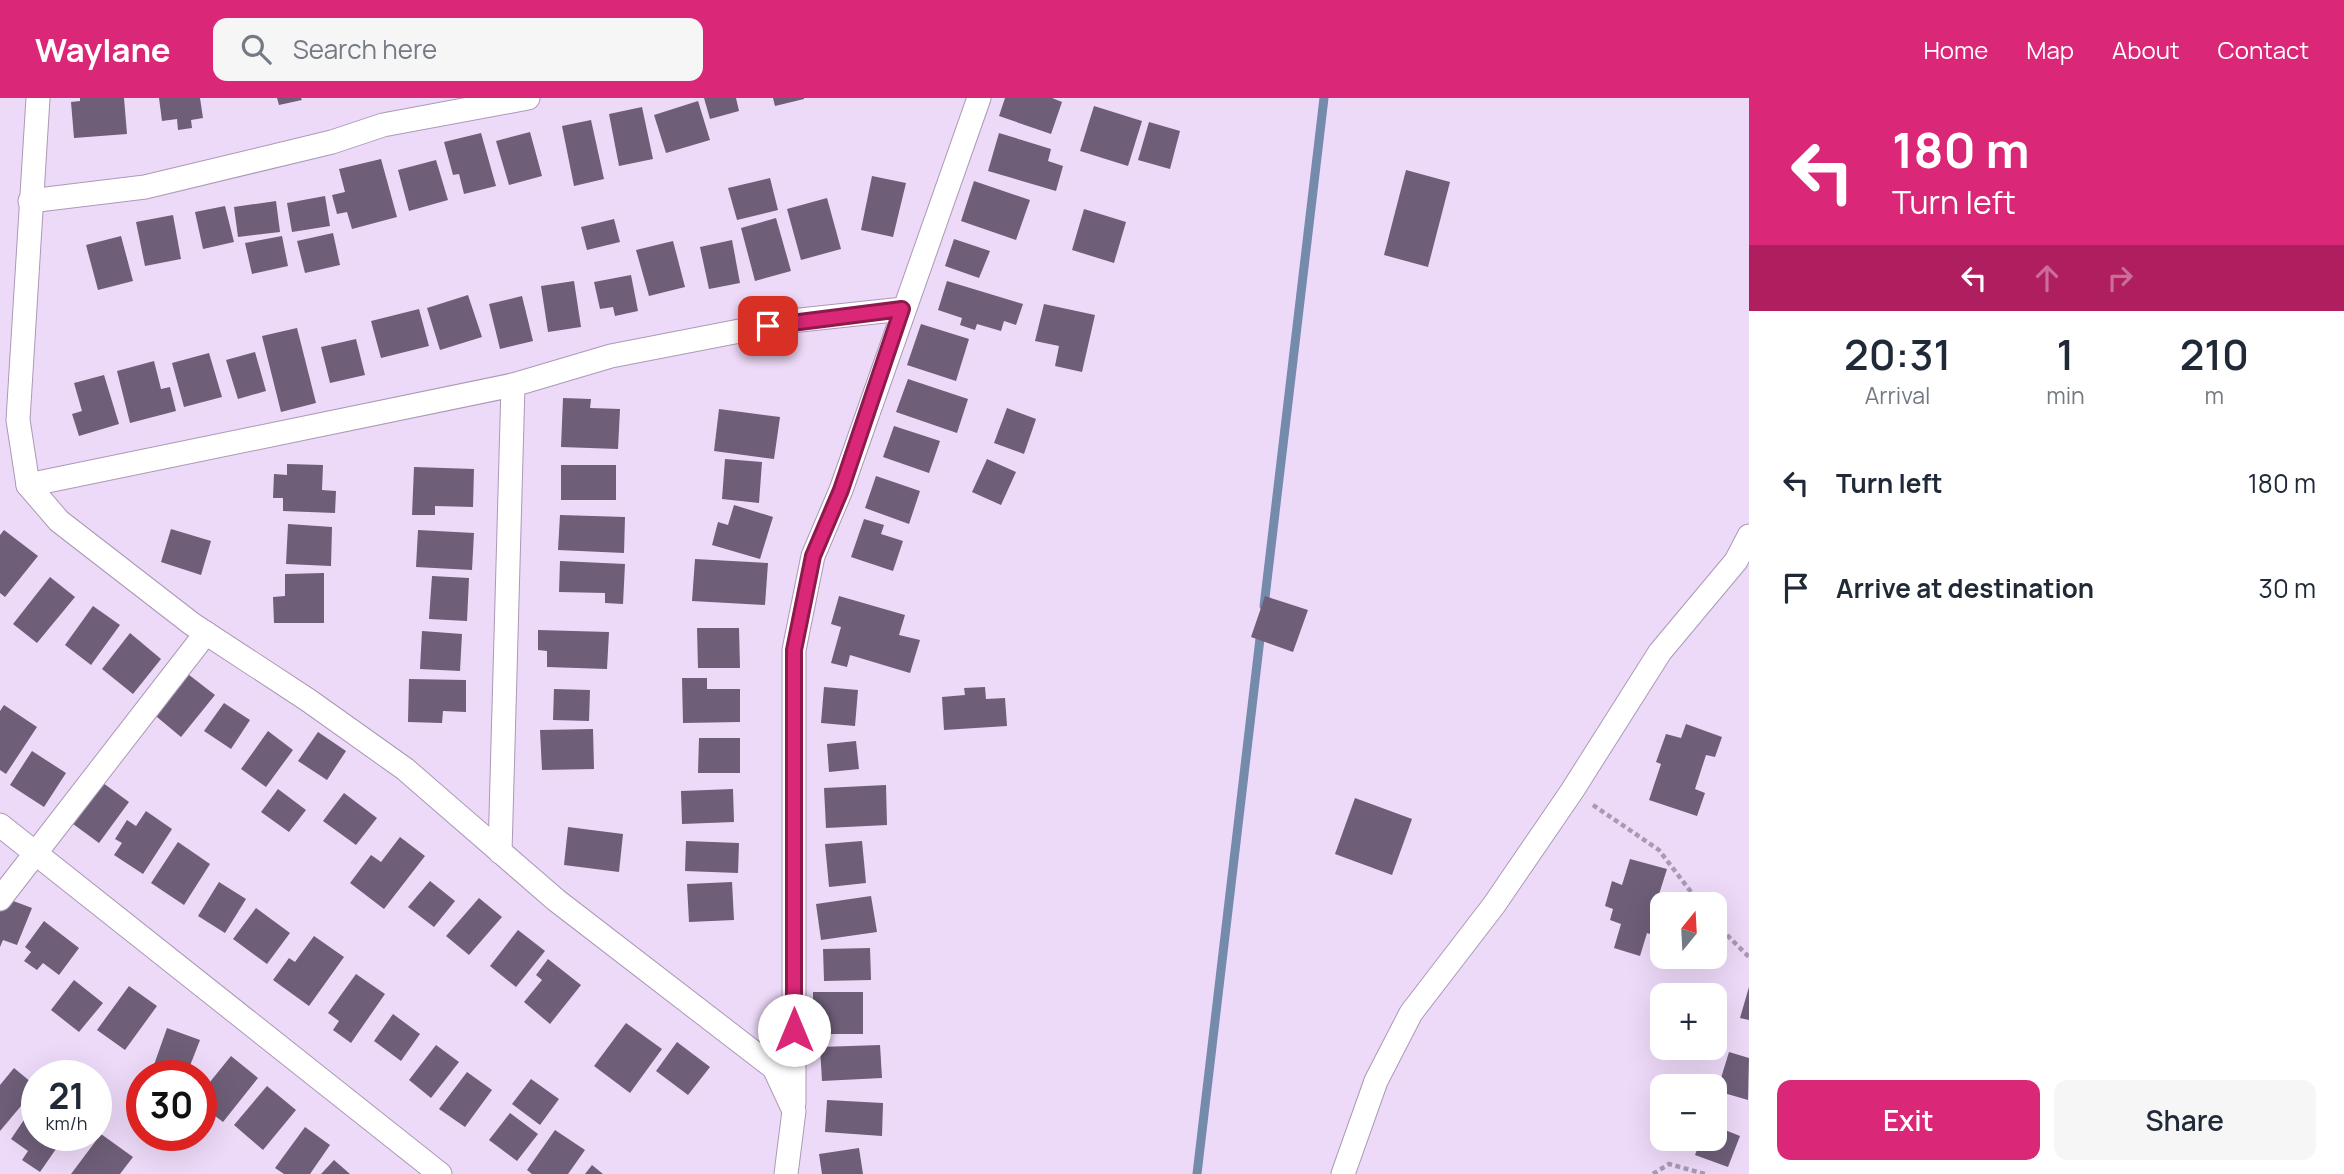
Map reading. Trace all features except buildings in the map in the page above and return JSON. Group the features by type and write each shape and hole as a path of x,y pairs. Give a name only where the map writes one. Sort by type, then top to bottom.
{"street":[{"path":"38,98 18,421 28,485 60,521 206,633 308,700 405,769 556,900 774,1068 794,1111"},
{"path":"30,201 145,187 332,142 383,125 528,98"},
{"path":"786,1174 794,1111 794,650 813,556 841,490 902,309 979,98"},
{"path":"28,485 513,385 611,356 791,321 902,309"},
{"path":"500,852 513,385"},
{"path":"1343,1174 1376,1081 1411,1013 1494,905 1572,791 1660,652 1736,561 1749,536"},
{"path":"0,900 206,633"},
{"path":"0,825 440,1174"}],"path":[{"path":"1572,791 1660,850 1691,892"},
{"path":"1727,935 1749,957"},
{"path":"1653,1174 1669,1164 1705,1174"}],"waterway":[{"path":"1264,606 1324,98"},
{"path":"1197,1174 1261,630"}],"route":[{"path":"768,326 902,309 841,490 813,556 794,650 794,1030"}]}
